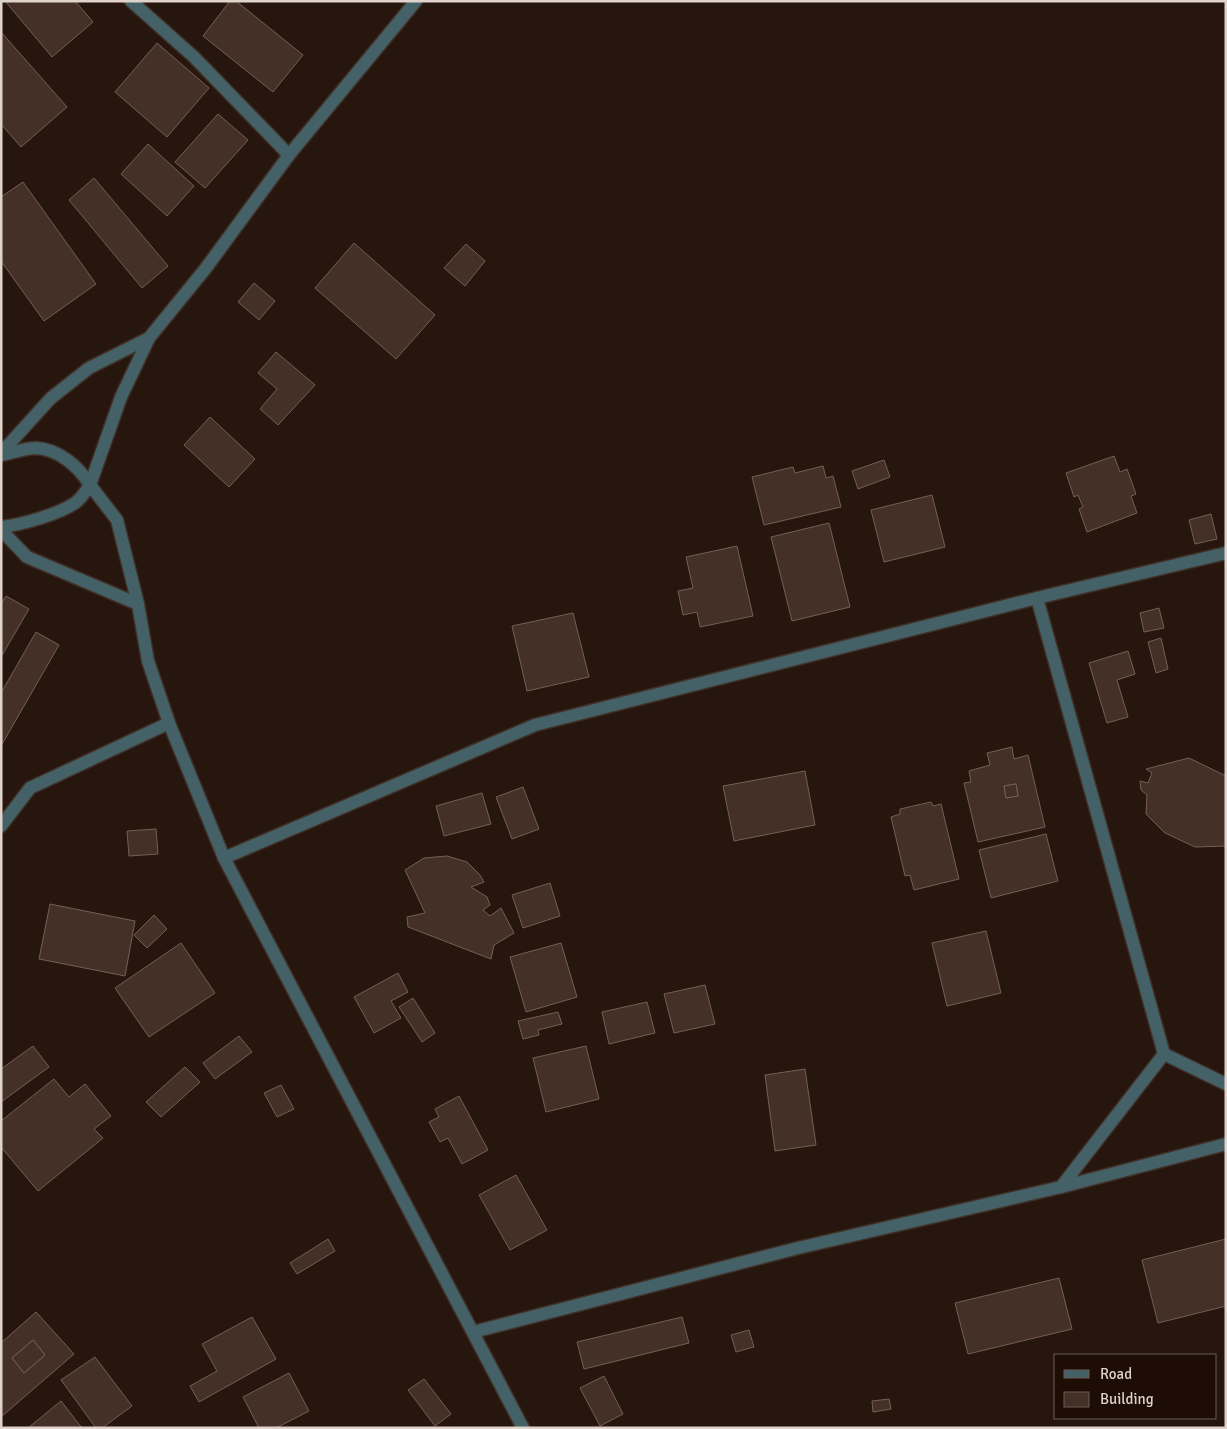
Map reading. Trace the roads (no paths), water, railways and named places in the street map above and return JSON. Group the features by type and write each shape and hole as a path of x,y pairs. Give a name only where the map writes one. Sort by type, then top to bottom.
{"street":[{"path":"132,1 194,57 289,155"},
{"path":"1,527 33,520 76,503 90,485 121,397 148,338 206,268 289,155 416,1"},
{"path":"1,454 58,392 89,368 148,338"},
{"path":"1,454 36,448 53,452 69,461 82,472 117,520 138,604 148,661 169,723 224,858 523,1428"},
{"path":"1,530 27,557 138,604"},
{"path":"224,858 535,725 1038,598 1226,553"},
{"path":"1038,598 1164,1054 1226,1084"},
{"path":"1,826 30,788 169,723"},
{"path":"1061,1187 1164,1054"},
{"path":"473,1332 798,1248 1061,1187 1226,1144"}]}
